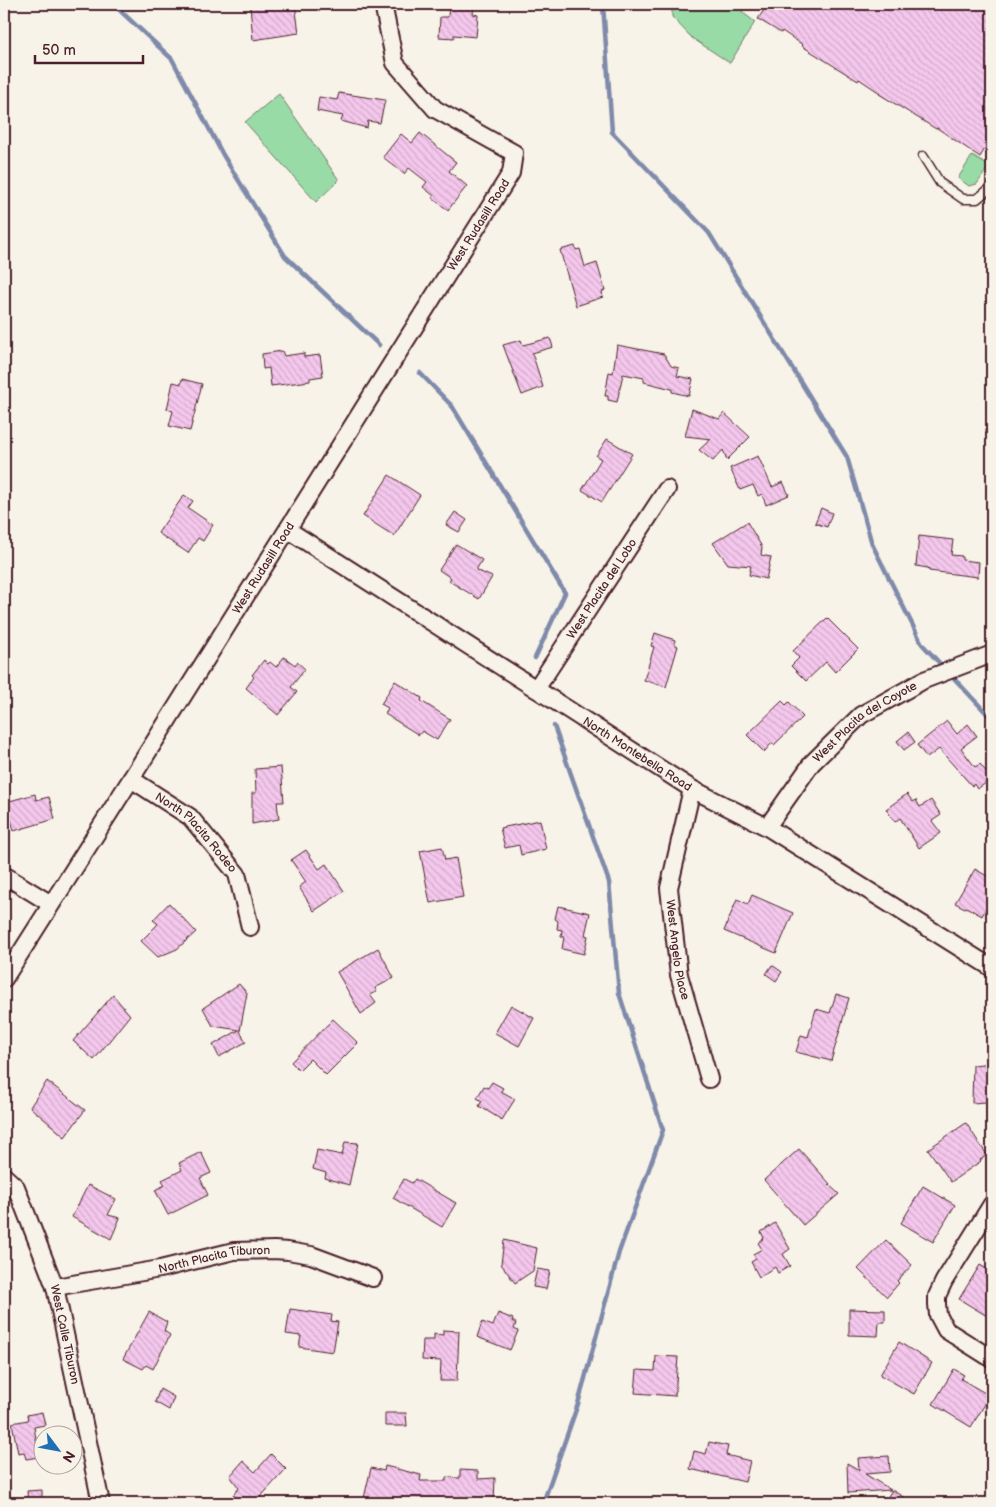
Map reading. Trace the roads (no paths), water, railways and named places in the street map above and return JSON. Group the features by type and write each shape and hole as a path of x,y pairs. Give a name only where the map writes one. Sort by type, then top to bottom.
{"street":[{"name":"West Rudasill Road","path":"4,979 512,173 514,153 435,109 395,63 383,4"},
{"name":"West Placita del Lobo","path":"536,689 667,489"},
{"name":"North Montebella Road","path":"288,530 692,789 767,827 992,968"},
{"name":"West Placita del Coyote","path":"767,827 812,763 861,715 924,680 992,654"},
{"name":"North Placita Rodeo","path":"131,779 190,817 237,874 250,927"},
{"name":"West Angelo Place","path":"692,789 669,888 679,975 709,1079"},
{"path":"4,875 51,904"},
{"name":"West Calle Tiburon","path":"4,1176 16,1188 55,1287 101,1503"},
{"path":"992,1204 944,1281 932,1316 946,1330 992,1359"},
{"name":"North Placita Tiburon","path":"55,1287 160,1270 234,1251 274,1250 311,1255 373,1278"}],"lane":[{"path":"924,156 940,183 963,199 977,199 992,184"}],"waterway":[{"path":"113,4 172,59 223,155 285,256 379,345"},
{"path":"603,4 612,132 709,233 847,457 872,544 922,644 945,669"},
{"path":"420,373 452,406 565,593 535,658"},
{"path":"951,675 992,719"},
{"path":"543,1503 578,1404 619,1252 663,1130 619,993 609,882 554,726"}]}
